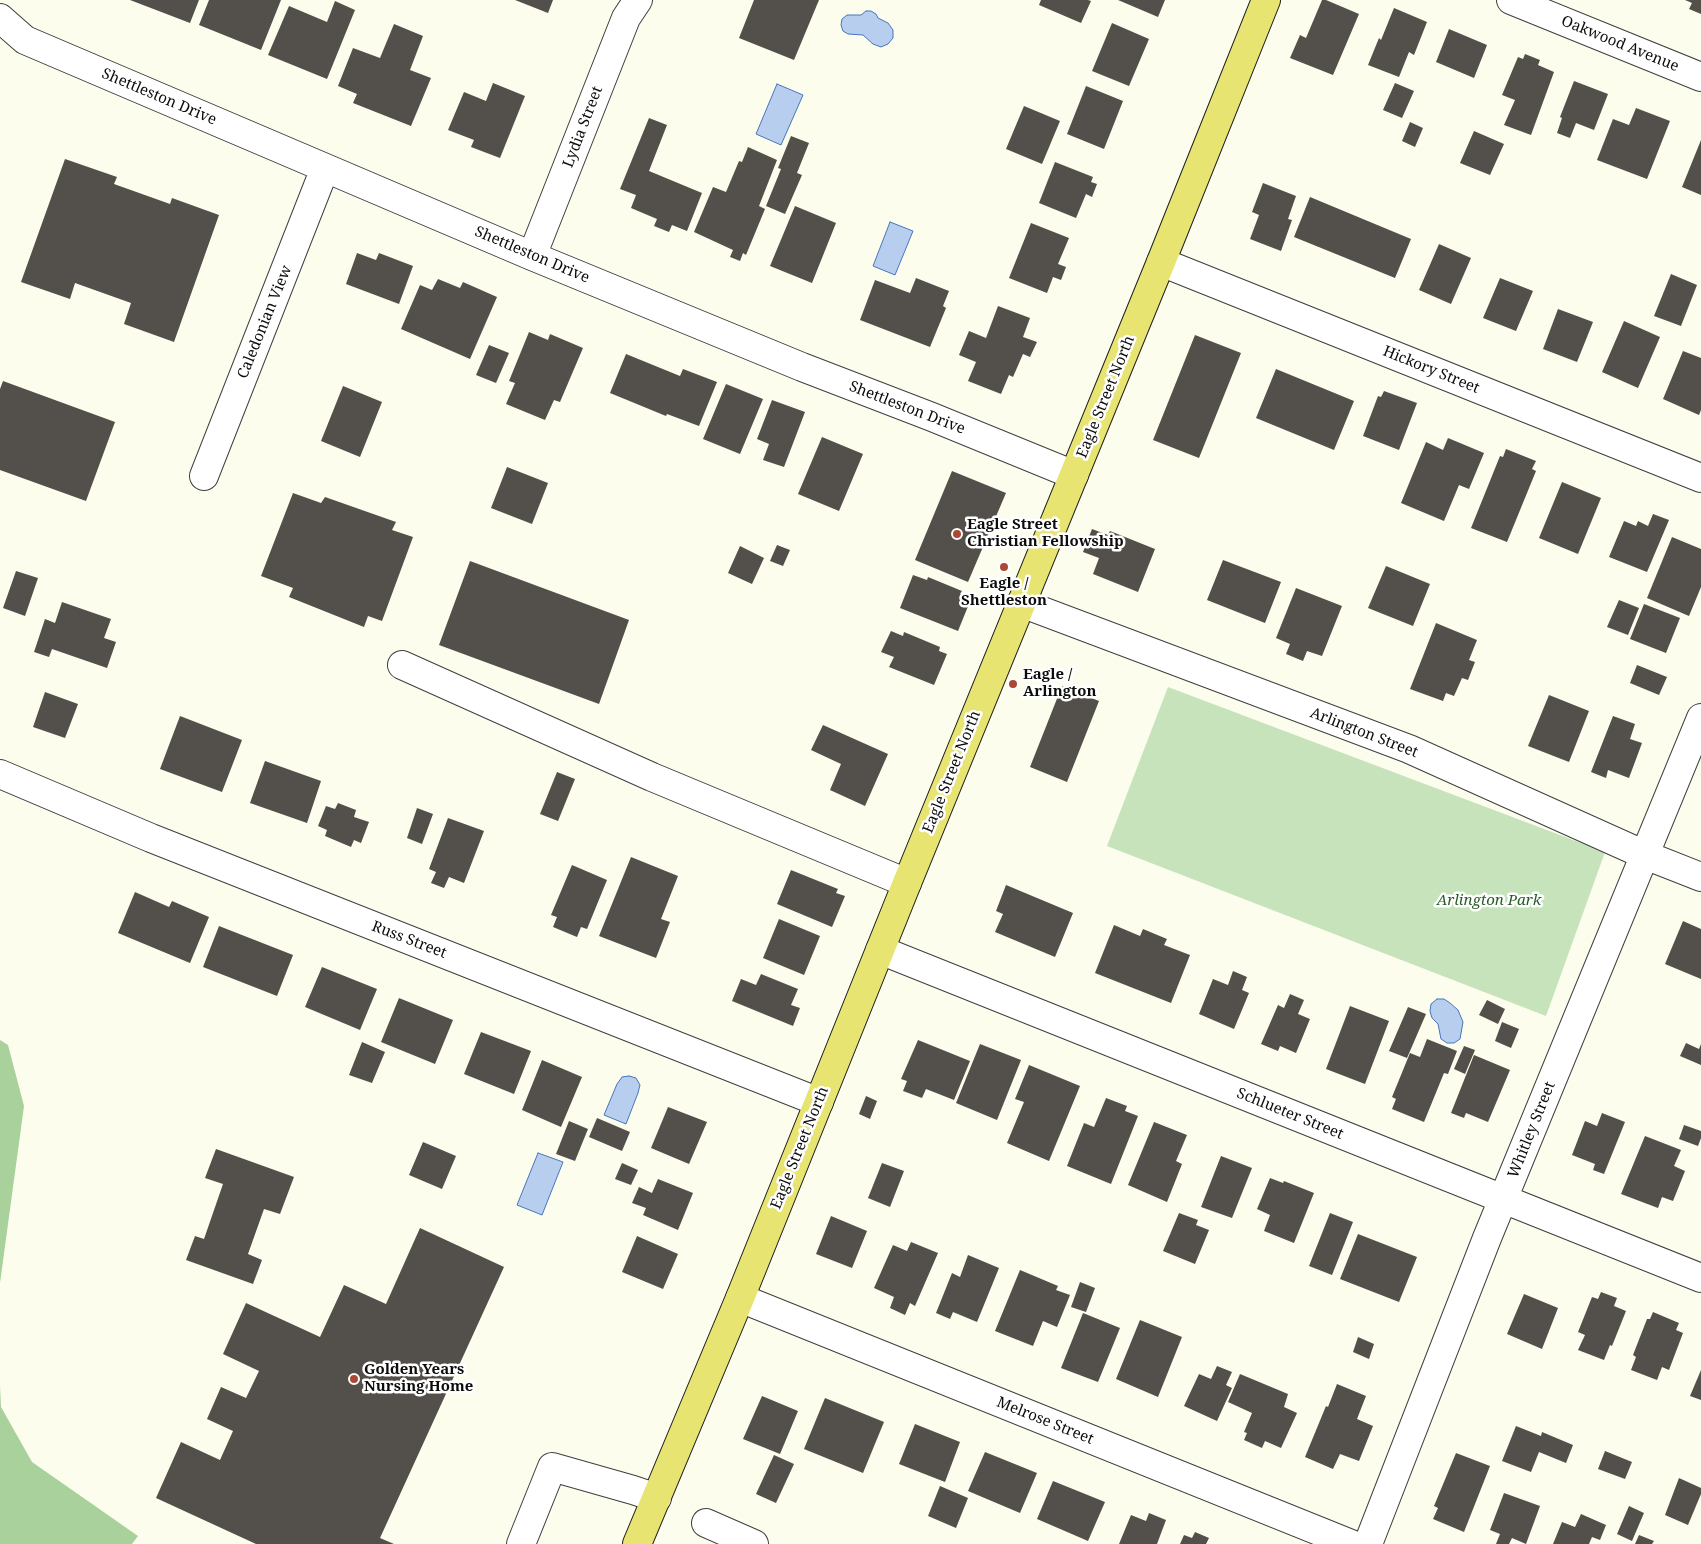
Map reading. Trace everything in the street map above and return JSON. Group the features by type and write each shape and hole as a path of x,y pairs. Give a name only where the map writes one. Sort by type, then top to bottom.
{"main road":[{"name":"Eagle Street North","path":"637,1544 740,1298 1266,0"}],"street":[{"name":"Lydia Street","path":"532,256 626,18 638,0"},
{"name":"Oakwood Avenue","path":"1512,0 1701,77"},
{"name":"Shettleston Drive","path":"0,18 25,40 325,168 532,256 802,367 932,417 1074,475"},
{"name":"Caledonian View","path":"204,476 325,168"},
{"name":"Hickory Street","path":"1161,262 1701,478"},
{"name":"Arlington Street","path":"1021,603 1409,749 1645,855 1701,877"},
{"path":"402,665 652,777 907,883"},
{"name":"Whitley Street","path":"1368,1544 1504,1199 1701,718"},
{"name":"Russ Street","path":"0,774 151,838 819,1102"},
{"name":"Schlueter Street","path":"880,950 1701,1278"},
{"name":"Melrose Street","path":"740,1298 1351,1544"},
{"path":"520,1544 552,1467 657,1498"},
{"path":"706,1523 754,1544"}],"green space":[{"name":"Arlington Park","path":"1168,687 1605,852 1546,1016 1107,846"},
{"path":"0,1040 8,1045 24,1106 0,1283"},
{"path":"0,1385 1,1407 32,1462 138,1536 132,1544 0,1544"}],"water":[{"path":"866,11 876,14 878,18 888,23 893,30 893,38 888,44 881,47 873,44 863,35 848,34 843,31 842,19 847,15 861,15"},
{"path":"777,84 803,95 781,145 756,134"},
{"path":"890,222 913,231 895,275 873,266"},
{"path":"1437,999 1444,999 1458,1010 1463,1022 1460,1039 1454,1043 1447,1043 1441,1039 1438,1024 1432,1018 1431,1004"},
{"path":"622,1077 636,1078 640,1085 626,1124 604,1115 617,1084"},
{"path":"538,1153 563,1162 542,1215 517,1205"}],"building":[{"path":"130,0 199,0 190,23"},
{"path":"209,0 281,0 261,50 199,25"},
{"path":"515,0 553,0 548,13"},
{"path":"754,0 819,0 794,60 739,38"},
{"path":"1041,0 1091,1 1081,23 1039,5"},
{"path":"1118,0 1165,0 1158,17"},
{"path":"1322,0 1359,14 1333,75 1290,58 1300,35 1306,38"},
{"path":"1685,0 1701,0 1701,14 1689,9 1692,3"},
{"path":"335,1 355,10 327,79 268,55 289,6 327,22"},
{"path":"1394,8 1427,22 1414,55 1409,52 1399,77 1368,65"},
{"path":"1112,23 1149,39 1129,86 1092,71"},
{"path":"394,24 423,36 410,70 431,78 411,126 353,103 357,94 338,86 353,48 380,58"},
{"path":"1449,29 1487,45 1474,78 1436,62"},
{"path":"1525,54 1540,60 1538,65 1554,72 1531,135 1504,125 1515,100 1502,95 1518,57 1523,59"},
{"path":"1574,81 1608,94 1594,130 1576,123 1570,138 1557,133 1562,118 1560,117"},
{"path":"493,83 525,96 500,158 471,147 474,140 448,130 464,92 486,101"},
{"path":"1395,83 1414,91 1402,118 1383,110"},
{"path":"1086,86 1123,101 1104,149 1067,134"},
{"path":"1024,106 1060,121 1042,164 1006,149"},
{"path":"1636,108 1670,121 1647,179 1597,160 1613,119 1629,125"},
{"path":"649,118 667,125 649,171 702,193 687,231 672,225 669,232 654,226 657,219 631,208 636,195 620,189"},
{"path":"1410,122 1423,128 1415,147 1402,141"},
{"path":"1474,131 1504,144 1490,175 1460,163"},
{"path":"791,136 809,143 797,173 802,175 785,214 766,206 781,169 778,168"},
{"path":"1701,140 1701,195 1682,187"},
{"path":"748,147 777,160 759,206 765,209 746,255 743,253 740,261 730,257 733,250 694,232 713,187 726,192 739,161 742,162"},
{"path":"65,159 117,177 114,184 170,204 172,198 219,215 174,342 124,324 131,303 75,283 70,299 21,282"},
{"path":"1055,162 1093,177 1091,182 1097,184 1092,197 1086,194 1076,218 1039,203"},
{"path":"1263,183 1296,196 1288,219 1292,220 1281,251 1250,239 1259,215 1252,212"},
{"path":"1310,197 1411,239 1395,278 1294,237"},
{"path":"795,206 836,223 812,283 770,266"},
{"path":"1031,223 1069,238 1058,264 1066,267 1061,280 1053,277 1047,293 1009,278"},
{"path":"1439,244 1471,258 1451,304 1419,290"},
{"path":"357,253 376,260 379,253 413,266 399,304 346,284"},
{"path":"1671,274 1697,285 1681,326 1654,316"},
{"path":"916,278 949,291 943,306 946,308 930,347 860,320 875,280 910,293"},
{"path":"1500,278 1533,291 1516,331 1483,318"},
{"path":"438,279 460,288 463,282 497,297 470,359 401,329 420,285 432,290"},
{"path":"998,306 1030,318 1023,337 1037,342 1030,357 1023,354 1013,377 1009,375 1001,394 968,381 976,362 959,355 969,331 986,338"},
{"path":"1558,309 1593,322 1577,362 1543,349"},
{"path":"1624,321 1660,337 1638,388 1602,372"},
{"path":"529,332 548,340 550,334 583,348 560,402 554,400 545,420 506,404 515,383 509,381"},
{"path":"1195,335 1241,353 1199,458 1153,440"},
{"path":"489,345 509,353 496,383 476,375"},
{"path":"1683,351 1701,358 1701,410 1699,415 1663,399"},
{"path":"626,354 680,376 683,369 717,382 699,426 667,414 666,416 610,393"},
{"path":"1276,369 1354,401 1334,450 1256,418"},
{"path":"3,381 115,422 86,501 0,470 0,389"},
{"path":"726,384 763,399 740,454 703,439"},
{"path":"343,386 382,402 360,457 321,441"},
{"path":"1384,391 1417,403 1399,450 1363,436 1378,396 1381,397"},
{"path":"772,400 805,412 784,467 763,460 769,444 757,439"},
{"path":"822,437 863,454 839,511 798,494"},
{"path":"1448,438 1484,453 1469,489 1459,485 1444,521 1401,503 1426,442 1443,450"},
{"path":"1506,449 1536,461 1532,469 1536,471 1507,542 1471,528 1500,456 1503,457"},
{"path":"507,467 548,483 532,524 491,508"},
{"path":"952,471 1006,493 968,582 915,560"},
{"path":"1562,482 1601,498 1578,554 1539,538"},
{"path":"293,493 321,503 325,497 396,522 392,530 413,537 382,621 368,616 364,627 289,597 293,588 261,576"},
{"path":"1653,514 1669,520 1647,572 1609,557 1624,521 1636,526 1638,521 1648,526"},
{"path":"1092,529 1108,535 1110,531 1155,549 1138,592 1093,574 1099,558 1083,552"},
{"path":"1672,537 1701,549 1701,587 1689,616 1647,598"},
{"path":"777,545 790,550 783,566 770,561"},
{"path":"740,546 764,558 752,584 728,573"},
{"path":"1223,560 1281,582 1265,623 1207,600"},
{"path":"470,561 629,620 599,704 439,645"},
{"path":"1386,566 1430,584 1413,626 1368,608"},
{"path":"16,571 38,578 25,616 3,608"},
{"path":"913,575 927,580 928,577 962,591 960,594 971,599 958,631 900,608"},
{"path":"1296,588 1342,606 1322,656 1307,651 1303,661 1286,654 1290,644 1276,638"},
{"path":"1619,600 1639,608 1628,635 1607,627"},
{"path":"62,602 111,619 104,638 116,642 107,668 52,649 49,657 34,652 45,619 55,623"},
{"path":"1644,604 1680,618 1666,653 1630,639"},
{"path":"1436,623 1477,640 1469,660 1475,662 1468,680 1462,678 1454,696 1446,693 1443,701 1410,689"},
{"path":"891,631 903,636 904,632 940,647 939,651 947,654 934,685 889,667 894,657 881,652"},
{"path":"1637,665 1667,677 1659,695 1630,683"},
{"path":"1062,686 1099,701 1067,782 1030,767"},
{"path":"45,692 78,704 65,738 33,727"},
{"path":"1549,695 1589,711 1569,762 1528,746"},
{"path":"180,716 242,740 222,792 160,769"},
{"path":"1613,716 1635,724 1630,739 1642,743 1629,778 1608,770 1606,778 1591,772"},
{"path":"823,725 888,754 865,806 830,790 841,764 811,750"},
{"path":"265,761 321,781 307,823 250,803"},
{"path":"557,772 575,779 558,821 540,814"},
{"path":"338,803 356,810 354,817 369,822 361,843 354,840 351,847 325,836 327,830 318,826 326,806 335,809"},
{"path":"417,808 433,814 422,844 407,838"},
{"path":"448,818 484,831 464,883 449,877 444,888 431,883 436,872 429,869"},
{"path":"631,857 678,876 661,919 670,922 656,958 599,936"},
{"path":"572,865 607,880 587,929 581,927 577,937 553,927 557,917 551,915"},
{"path":"791,870 838,889 836,893 845,896 832,927 777,904"},
{"path":"1006,885 1073,913 1055,957 995,932 1003,914 996,911"},
{"path":"135,892 169,907 172,901 209,917 190,963 118,933"},
{"path":"779,919 820,936 804,975 763,958"},
{"path":"1683,921 1701,929 1701,979 1665,964"},
{"path":"1114,925 1140,936 1143,929 1167,939 1164,945 1190,955 1171,1003 1095,973"},
{"path":"219,926 293,955 277,996 203,967"},
{"path":"322,967 377,989 360,1030 305,1007"},
{"path":"1233,971 1247,977 1242,990 1249,993 1234,1029 1199,1014 1213,979 1228,985"},
{"path":"761,974 798,989 791,1005 800,1008 793,1026 732,1001 741,979 756,985"},
{"path":"1290,994 1304,1000 1298,1014 1310,1019 1296,1053 1280,1046 1278,1051 1261,1044 1278,1005 1284,1008"},
{"path":"399,998 453,1020 435,1064 381,1042"},
{"path":"1487,1000 1505,1009 1498,1024 1479,1015"},
{"path":"1350,1006 1389,1021 1365,1084 1326,1069"},
{"path":"1408,1007 1426,1014 1407,1058 1389,1051"},
{"path":"1502,1022 1519,1029 1511,1048 1495,1041"},
{"path":"481,1032 531,1051 514,1094 464,1074"},
{"path":"1427,1039 1457,1051 1448,1074 1444,1073 1424,1122 1392,1109 1396,1099 1392,1097 1410,1053 1420,1057"},
{"path":"918,1040 970,1061 954,1100 926,1089 922,1098 903,1091 907,1081 901,1079"},
{"path":"362,1042 385,1052 372,1083 349,1075"},
{"path":"1686,1043 1699,1049 1701,1044 1701,1065 1680,1056"},
{"path":"980,1044 1021,1060 997,1120 956,1103"},
{"path":"1464,1046 1475,1050 1465,1074 1454,1069"},
{"path":"1474,1055 1510,1070 1488,1122 1466,1113 1464,1118 1451,1113"},
{"path":"542,1060 582,1077 561,1127 522,1110"},
{"path":"1029,1065 1080,1086 1049,1161 1007,1143 1024,1102 1015,1099"},
{"path":"866,1096 877,1101 870,1119 859,1114"},
{"path":"1106,1098 1127,1106 1125,1111 1138,1116 1111,1184 1067,1166 1084,1123 1094,1127"},
{"path":"668,1107 707,1122 689,1164 651,1148"},
{"path":"1602,1113 1625,1122 1604,1174 1593,1170 1595,1164 1572,1155 1585,1121 1597,1126"},
{"path":"597,1118 630,1132 622,1151 589,1137"},
{"path":"569,1121 588,1129 575,1161 556,1154"},
{"path":"1154,1122 1187,1135 1176,1161 1182,1164 1167,1202 1128,1185"},
{"path":"1684,1125 1701,1131 1698,1146 1679,1139"},
{"path":"1645,1136 1681,1150 1674,1166 1685,1171 1673,1201 1662,1197 1658,1208 1621,1194"},
{"path":"423,1142 456,1156 442,1189 409,1175"},
{"path":"216,1149 294,1177 280,1214 264,1209 248,1254 262,1260 253,1284 186,1260 195,1236 204,1239 223,1184 205,1178"},
{"path":"1221,1156 1252,1168 1232,1218 1201,1207"},
{"path":"622,1163 638,1170 631,1185 615,1179"},
{"path":"882,1163 904,1171 890,1207 868,1198"},
{"path":"1270,1178 1283,1183 1284,1181 1314,1193 1294,1243 1264,1231 1270,1215 1257,1209"},
{"path":"658,1179 693,1193 678,1230 643,1215 646,1208 632,1203 639,1187 652,1193"},
{"path":"1179,1213 1198,1220 1196,1225 1209,1230 1195,1264 1163,1251"},
{"path":"1330,1213 1353,1222 1332,1275 1309,1266"},
{"path":"831,1216 867,1231 852,1268 816,1254"},
{"name":"Golden Years Nursing Home","path":"420,1228 504,1267 380,1538 394,1544 256,1544 156,1498 181,1442 220,1460 233,1431 207,1419 221,1387 246,1398 259,1371 223,1354 246,1303 320,1337 344,1285 386,1304"},
{"path":"1358,1234 1417,1257 1399,1302 1340,1279"},
{"path":"637,1236 678,1254 663,1289 622,1272"},
{"path":"911,1242 938,1253 915,1306 910,1303 905,1315 890,1308 894,1297 874,1288 893,1245 907,1251"},
{"path":"968,1255 999,1268 977,1322 953,1312 950,1319 936,1313 952,1273 960,1277"},
{"path":"1020,1270 1058,1286 1056,1290 1070,1295 1057,1327 1043,1321 1033,1346 995,1331"},
{"path":"1080,1282 1095,1288 1086,1312 1071,1307"},
{"path":"1601,1292 1617,1298 1614,1306 1626,1311 1612,1346 1610,1345 1604,1360 1578,1350 1585,1335 1578,1332 1592,1297 1598,1299"},
{"path":"1524,1294 1558,1308 1542,1349 1507,1334"},
{"path":"1653,1312 1679,1323 1676,1330 1683,1333 1669,1370 1662,1367 1657,1380 1631,1370 1636,1357 1633,1355 1647,1319 1650,1319"},
{"path":"1083,1313 1120,1328 1098,1382 1061,1368"},
{"path":"1140,1320 1182,1337 1158,1397 1116,1379"},
{"path":"1358,1337 1374,1344 1369,1359 1353,1352"},
{"path":"1217,1366 1232,1372 1226,1385 1232,1388 1217,1421 1184,1406 1199,1374 1211,1379"},
{"path":"1701,1370 1701,1400 1690,1396"},
{"path":"1240,1374 1288,1394 1284,1407 1297,1413 1281,1448 1265,1441 1262,1448 1244,1440 1247,1433 1244,1432 1252,1413 1228,1402"},
{"path":"1337,1384 1366,1396 1357,1419 1373,1426 1359,1461 1340,1454 1333,1469 1305,1457"},
{"path":"762,1396 798,1411 780,1454 743,1439"},
{"path":"825,1398 884,1422 863,1473 804,1449"},
{"path":"915,1424 960,1442 945,1482 899,1464"},
{"path":"1516,1426 1541,1436 1542,1432 1573,1445 1566,1463 1539,1452 1531,1472 1502,1461"},
{"path":"1605,1451 1632,1462 1625,1479 1598,1469"},
{"path":"985,1452 1037,1473 1020,1513 968,1491"},
{"path":"1456,1453 1490,1466 1464,1532 1433,1519 1438,1508 1434,1506"},
{"path":"774,1455 794,1464 776,1503 756,1494"},
{"path":"1679,1478 1701,1488 1701,1494 1688,1525 1665,1515"},
{"path":"1053,1481 1105,1502 1088,1541 1037,1519"},
{"path":"940,1486 968,1498 956,1528 928,1516"},
{"path":"1504,1493 1540,1506 1526,1544 1512,1538 1509,1544 1496,1544 1500,1534 1490,1530"},
{"path":"1629,1506 1644,1513 1632,1541 1617,1534"},
{"path":"1149,1513 1166,1520 1157,1544 1119,1544 1131,1515 1146,1521"},
{"path":"1581,1514 1606,1525 1600,1540 1592,1537 1589,1544 1553,1544 1562,1522 1575,1527"},
{"path":"1195,1532 1209,1538 1206,1544 1180,1544 1184,1535 1192,1538"},
{"path":"1639,1535 1654,1541 1652,1544 1635,1544"}],"place":[{"name":"Eagle Street Christian Fellowship","path":"957,534"},
{"name":"Eagle / Shettleston","path":"1004,567"},
{"name":"Eagle / Arlington","path":"1013,684"},
{"name":"Golden Years Nursing Home","path":"354,1379"}]}
